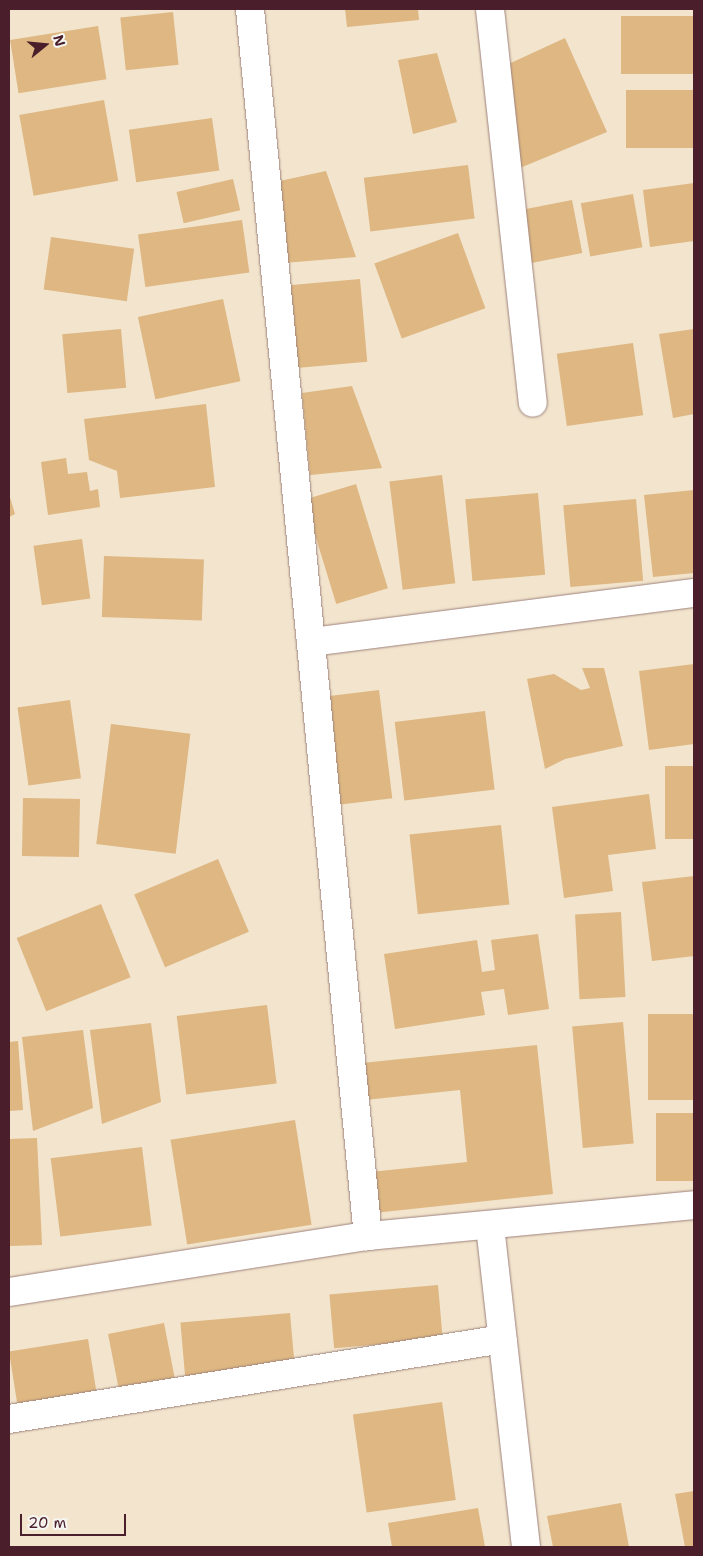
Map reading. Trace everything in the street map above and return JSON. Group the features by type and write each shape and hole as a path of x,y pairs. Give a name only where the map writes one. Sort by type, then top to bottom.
{"street":[{"path":"250,9 368,1236"},
{"path":"490,9 533,403"},
{"path":"311,642 694,593"},
{"path":"9,1292 368,1236 490,1226 694,1205"},
{"path":"490,1226 526,1547"},
{"path":"9,1419 503,1339"}],"building":[{"path":"345,9 418,9 419,20 347,27"},
{"path":"173,12 179,65 126,70 120,18"},
{"path":"621,16 694,16 694,74 621,74"},
{"path":"98,26 106,79 19,93 10,40"},
{"path":"565,38 607,132 515,170 504,66"},
{"path":"437,53 457,122 413,134 398,60"},
{"path":"626,90 694,90 694,148 626,148"},
{"path":"104,100 118,181 34,196 19,115"},
{"path":"212,118 219,170 136,182 129,130"},
{"path":"468,165 475,219 370,231 364,178"},
{"path":"326,171 356,257 284,263 275,182"},
{"path":"233,179 240,210 184,223 176,192"},
{"path":"694,183 694,241 650,247 643,190"},
{"path":"633,194 642,247 590,256 581,203"},
{"path":"572,200 582,253 531,263 521,210"},
{"path":"242,220 249,272 145,287 138,235"},
{"path":"458,233 485,308 402,339 374,263"},
{"path":"51,237 134,249 127,301 44,289"},
{"path":"360,279 367,362 294,368 286,285"},
{"path":"223,299 240,381 155,399 138,317"},
{"path":"121,329 126,388 67,393 62,334"},
{"path":"694,329 694,414 673,418 659,334"},
{"path":"633,343 643,415 567,426 557,354"},
{"path":"352,386 382,468 310,475 302,393"},
{"path":"206,404 215,487 120,498 117,471 89,460 84,419"},
{"path":"66,458 68,474 87,472 90,491 98,489 100,507 48,515 41,462"},
{"path":"442,475 455,583 403,590 389,481"},
{"path":"356,484 388,588 336,604 304,500"},
{"path":"694,490 694,573 653,577 644,495"},
{"path":"538,493 545,575 472,581 465,499"},
{"path":"9,494 15,514 9,517"},
{"path":"636,499 643,581 570,587 563,505"},
{"path":"82,539 90,598 42,605 33,546"},
{"path":"104,556 204,559 202,620 102,617"},
{"path":"694,664 694,744 649,750 639,671"},
{"path":"582,668 604,668 623,746 565,759 545,769 527,679 554,674 581,690 590,688"},
{"path":"379,690 392,798 339,805 325,697"},
{"path":"70,700 81,778 29,786 18,707"},
{"path":"485,711 495,789 404,801 395,722"},
{"path":"111,724 190,734 176,854 96,844"},
{"path":"665,766 694,766 694,839 665,839"},
{"path":"649,794 656,849 608,855 613,891 564,898 552,807"},
{"path":"23,798 80,799 79,857 22,856"},
{"path":"501,825 509,905 418,914 410,835"},
{"path":"218,859 249,932 165,967 134,895"},
{"path":"694,876 694,956 652,961 642,882"},
{"path":"101,904 131,977 46,1011 17,938"},
{"path":"621,912 625,997 580,999 575,914"},
{"path":"538,934 549,1009 508,1015 504,989 481,992 485,1015 395,1029 384,954 477,940 482,972 495,970 491,940"},
{"path":"267,1005 277,1083 186,1095 177,1016"},
{"path":"648,1014 694,1014 694,1100 648,1100"},
{"path":"623,1022 634,1144 583,1148 572,1026"},
{"path":"151,1023 161,1102 102,1124 90,1030"},
{"path":"83,1030 93,1108 33,1131 22,1037"},
{"path":"18,1041 23,1110 9,1111 9,1042"},
{"path":"537,1045 553,1194 374,1213 370,1172 467,1162 460,1090 365,1100 362,1063"},
{"path":"656,1113 694,1113 694,1181 656,1181"},
{"path":"295,1120 312,1225 187,1244 171,1140"},
{"path":"37,1138 42,1245 9,1246 9,1139"},
{"path":"142,1147 152,1225 60,1237 51,1158"},
{"path":"438,1285 443,1339 334,1348 329,1294"},
{"path":"290,1313 295,1367 185,1376 180,1323"},
{"path":"164,1323 175,1380 119,1391 108,1334"},
{"path":"88,1339 97,1393 18,1406 9,1352"},
{"path":"442,1402 456,1500 367,1513 353,1415"},
{"path":"694,1491 694,1547 685,1547 675,1494"},
{"path":"621,1503 629,1547 553,1547 547,1516"},
{"path":"478,1508 485,1547 392,1547 388,1523"}]}
